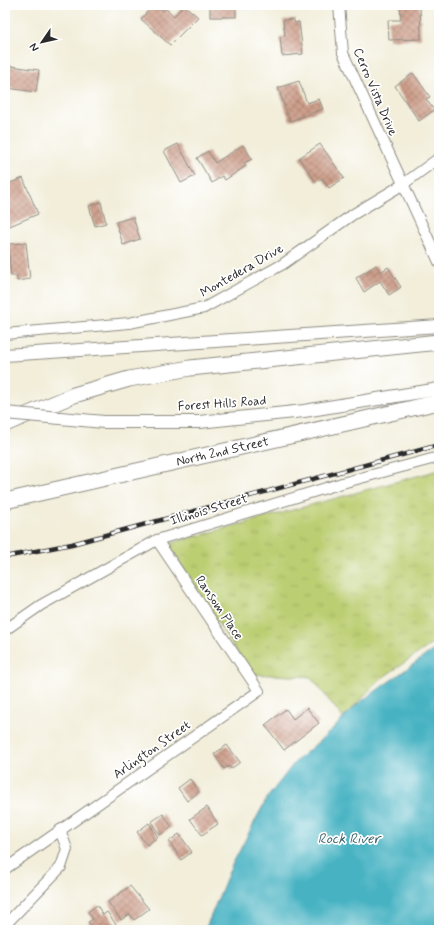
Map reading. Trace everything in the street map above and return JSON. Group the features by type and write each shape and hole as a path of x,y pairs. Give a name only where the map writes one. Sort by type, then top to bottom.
{"main road":[{"path":"5,424 74,395 129,379 190,368 439,342"},
{"name":"North 2nd Street","path":"5,501 439,402"}],"street":[{"name":"Cerro Vista Drive","path":"340,5 343,53 402,186 439,262"},
{"name":"Montedera Drive","path":"5,334 129,323 204,308 283,264 352,215 402,186 439,158"},
{"path":"5,355 439,326"},
{"name":"Forest Hills Road","path":"5,413 104,422 206,421 304,411 439,389"},
{"name":"Illinois Street","path":"5,630 41,604 157,540 342,483 439,457"},
{"name":"Ransom Place","path":"157,540 259,691"},
{"name":"Arlington Street","path":"5,869 259,691"},
{"path":"5,925 61,867 67,850 60,830"}],"green space":[{"path":"439,470 439,639 379,680 343,718 311,677 251,674 168,544"}],"water":[{"name":"Rock River","path":"439,646 439,930 205,930 231,867 267,798 295,762 332,730 356,705"}],"building":[{"path":"153,5 156,5 163,11 165,8 174,16 184,5 198,17 170,45 141,19"},
{"path":"210,5 236,5 236,17 210,17"},
{"path":"400,5 420,5 421,39 389,40 388,20 401,20"},
{"path":"294,19 294,23 299,22 303,54 282,56 280,37 285,36 283,20"},
{"path":"11,66 39,70 36,92 7,88"},
{"path":"413,73 430,97 426,99 434,110 419,121 395,86"},
{"path":"299,81 307,103 319,99 323,109 290,121 278,88"},
{"path":"178,144 195,176 181,183 164,151"},
{"path":"320,144 344,178 329,188 322,178 316,182 299,158"},
{"path":"243,145 252,159 244,163 246,166 225,180 222,176 212,183 197,158 208,151 215,163"},
{"path":"23,178 38,214 5,228 5,208 8,207 5,200 5,185"},
{"path":"101,202 106,223 95,226 89,206"},
{"path":"133,217 140,239 123,245 116,222"},
{"path":"26,243 30,279 17,281 17,276 11,276 8,244"},
{"path":"376,265 381,272 388,267 401,287 389,295 380,281 364,292 356,278"},
{"path":"307,708 319,723 284,750 265,725 286,709 293,719"},
{"path":"227,745 240,762 231,769 229,766 224,769 214,754"},
{"path":"190,779 199,792 187,801 178,788"},
{"path":"207,807 218,824 202,835 190,819"},
{"path":"163,814 172,827 160,835 151,822"},
{"path":"149,823 158,837 147,845 137,832"},
{"path":"179,834 192,852 181,860 169,841"},
{"path":"130,886 149,909 134,920 130,914 121,920 108,902"},
{"path":"97,905 103,915 107,912 120,930 104,930 103,928 95,930 88,922 93,919 88,912"}],"railway":[{"path":"5,557 72,544 439,445"}]}
